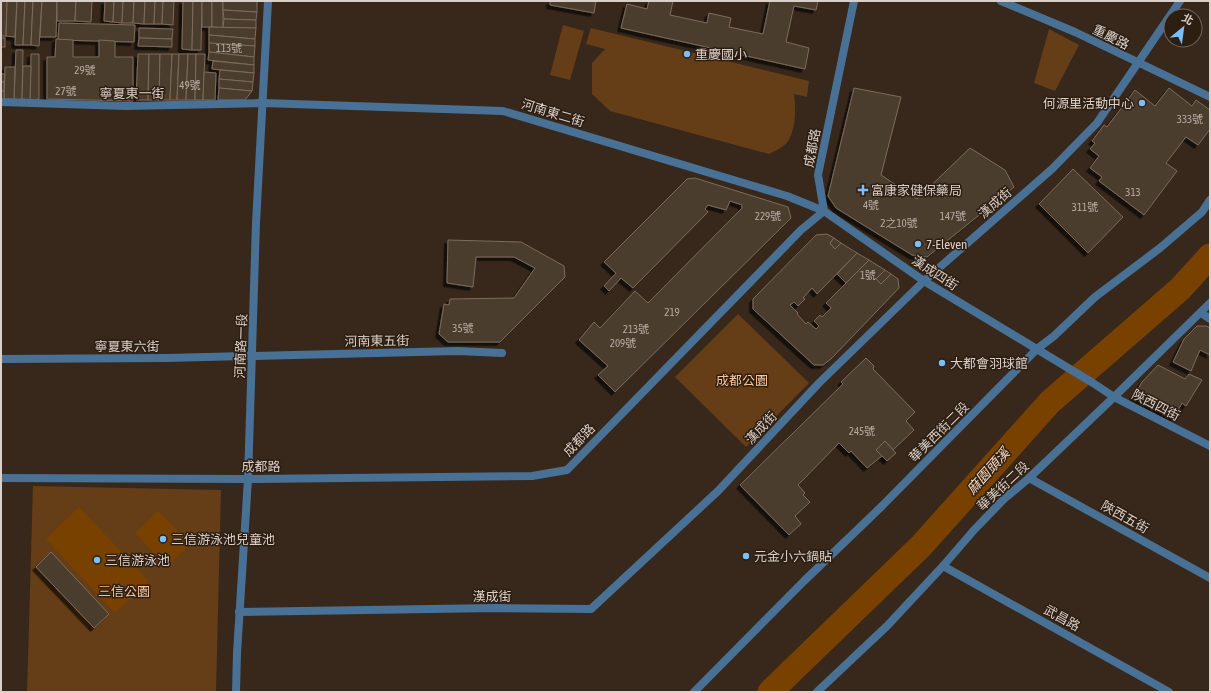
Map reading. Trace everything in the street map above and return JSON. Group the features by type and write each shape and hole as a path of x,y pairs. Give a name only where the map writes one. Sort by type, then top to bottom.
{"street":[{"name":"河南路一段","path":"236,692 239,612 248,478 256,223 268,1"},
{"name":"成都路","path":"1,478 532,476 567,470 801,230 824,211 818,175 854,1"},
{"name":"重慶路","path":"1001,1 1075,32 1210,98"},
{"name":"漢成街","path":"239,612 495,608 590,609 718,491 819,383 924,281 1052,169 1097,123 1180,1"},
{"name":"寧夏東一街","path":"1,102 126,106 263,103"},
{"name":"河南東二街","path":"263,103 504,111 780,194 824,211"},
{"name":"華美西街二段","path":"694,692 1038,349 1095,297 1160,248 1202,212 1210,200"},
{"name":"漢成四街","path":"824,211 924,281 1038,349"},
{"name":"華美街二段","path":"822,691 887,626 994,509 1029,478 1114,397 1210,303"},
{"path":"1201,313 1210,319"},
{"name":"陝西四街","path":"1038,349 1114,397 1210,446"},
{"name":"河南東五街","path":"252,356 458,351 502,353"},
{"name":"寧夏東六街","path":"1,359 252,356"},
{"name":"陝西五街","path":"1029,478 1210,578"},
{"name":"武昌路","path":"943,566 1169,692"}],"green space":[{"path":"563,25 584,31 570,80 550,75"},
{"path":"591,28 809,81 807,97 794,94 795,118 791,136 782,147 769,154 610,111 592,94 592,63 605,49 586,44"},
{"path":"1049,29 1079,45 1055,91 1034,83"},
{"name":"成都公園","path":"738,314 809,383 746,447 675,377"},
{"name":"三信公園","path":"33,486 221,490 216,692 27,692"}],"shaded area":[{"name":"三信游泳池","path":"79,507 149,581 115,613 46,539"},
{"name":"三信游泳池兒童池","path":"158,511 191,544 167,566 135,533"}],"building":[{"path":"1,1 7,1 6,36 1,36"},
{"path":"7,1 17,1 15,37 6,36"},
{"path":"17,1 25,1 23,45 15,45"},
{"path":"25,1 33,1 31,45 23,45"},
{"path":"33,1 42,1 39,46 31,45"},
{"path":"42,1 57,1 56,37 40,37"},
{"path":"57,1 76,1 75,21 57,21"},
{"path":"76,1 92,1 91,22 75,21"},
{"path":"105,1 114,1 113,22 104,21"},
{"path":"114,1 123,1 122,23 113,22"},
{"path":"123,1 134,1 133,23 122,23"},
{"path":"134,1 145,1 144,24 133,23"},
{"path":"145,1 155,1 154,24 144,24"},
{"path":"155,1 163,1 162,24 154,24"},
{"path":"163,1 174,1 173,25 162,24"},
{"path":"183,1 193,1 192,50 182,49"},
{"path":"193,1 202,1 201,50 192,50"},
{"path":"202,1 212,1 212,27 202,27"},
{"path":"212,1 223,1 223,28 212,27"},
{"path":"223,1 257,1 257,12 223,10"},
{"path":"550,1 596,1 594,13 550,5"},
{"path":"649,1 673,1 670,15 707,23 709,13 731,18 729,27 763,34 770,1 818,1 816,10 794,6 786,42 809,48 805,69 621,28 627,4 647,9"},
{"path":"223,10 257,12 256,20 224,19"},
{"path":"224,19 256,20 256,28 223,28"},
{"path":"59,23 135,25 134,42 58,40"},
{"path":"209,27 256,28 255,39 209,35"},
{"path":"139,28 173,29 172,39 139,38"},
{"path":"209,35 255,39 255,46 209,43"},
{"path":"1,38 5,38 5,47 1,47"},
{"path":"139,38 172,39 172,47 138,46"},
{"path":"56,39 73,40 73,57 99,57 99,40 115,41 115,57 133,57 133,101 47,99 47,57 55,57"},
{"path":"209,43 255,46 254,57 209,52"},
{"path":"16,50 23,50 22,99 14,100"},
{"path":"209,52 254,57 254,65 208,60"},
{"path":"31,54 39,54 39,99 30,100"},
{"path":"138,54 149,54 148,100 136,100"},
{"path":"149,54 160,54 159,100 148,100"},
{"path":"160,54 172,54 170,100 159,100"},
{"path":"172,54 179,54 177,100 170,100"},
{"path":"179,54 188,54 186,100 177,100"},
{"path":"188,54 196,54 195,100 186,100"},
{"path":"196,54 205,54 203,100 195,100"},
{"path":"213,61 254,65 254,73 212,69"},
{"path":"23,66 31,66 30,100 22,99"},
{"path":"5,67 15,67 14,100 4,100"},
{"path":"220,70 254,73 253,82 219,79"},
{"path":"204,72 216,73 215,100 203,100"},
{"path":"1,74 5,74 4,82 1,82"},
{"path":"219,79 253,82 252,91 219,88"},
{"path":"1,82 4,82 4,91 1,91"},
{"path":"219,88 252,91 245,100 218,100"},
{"path":"854,88 901,97 881,175 917,199 970,148 1005,170 1014,187 927,257 912,255 836,208 828,196"},
{"path":"1169,88 1192,106 1196,100 1210,110 1210,129 1198,145 1186,137 1166,163 1177,171 1144,215 1099,181 1102,177 1090,168 1099,156 1090,149 1095,143 1092,141 1104,125 1107,127 1135,90 1155,106"},
{"path":"1,91 4,91 4,100 1,99"},
{"path":"1073,169 1123,217 1088,253 1039,204"},
{"path":"695,178 788,207 791,218 615,392 598,375 608,366 579,340 594,322 600,328 635,291 648,303 742,208 742,205 730,201 726,210 708,205 705,209 708,212 633,288 621,278 609,291 604,286 616,273 604,262 687,179"},
{"path":"827,234 834,238 830,243 835,249 841,243 857,253 817,294 812,288 803,298 805,299 798,306 794,302 790,305 806,324 808,322 816,329 819,326 814,321 820,315 822,317 831,308 826,303 869,260 885,270 876,279 881,284 891,274 898,279 899,288 831,359 823,365 814,365 753,309 753,299 816,235"},
{"path":"834,238 841,243 835,249 830,243"},
{"path":"448,240 521,242 564,266 565,277 500,342 448,342 439,334 444,304 449,305 450,299 514,298 535,268 514,257 476,257 473,287 447,283"},
{"path":"857,253 869,260 846,283 837,274"},
{"path":"885,270 891,274 881,284 876,279"},
{"path":"1197,326 1206,326 1210,328 1210,355 1200,350 1191,371 1173,362 1184,339"},
{"path":"866,358 874,366 873,369 915,412 906,421 914,430 893,450 885,441 876,450 882,456 867,468 851,451 849,453 839,443 798,485 805,493 803,495 810,502 795,516 801,524 789,535 740,485 843,384 841,382"},
{"path":"1158,365 1185,379 1189,374 1202,380 1186,406 1182,403 1173,419 1133,398 1142,382"},
{"path":"885,441 896,453 887,461 876,450"},
{"name":"三信游泳池","path":"51,552 109,614 94,628 36,567"}],"waterway":[{"name":"麻園頭溪","path":"770,692 921,546 1050,402 1180,289 1210,256"}],"place":[{"name":"重慶國小","path":"687,54"},
{"name":"何源里活動中心","path":"1142,103"},
{"name":"富康家健保藥局","path":"863,190"},
{"name":"7-Eleven","path":"918,244"},
{"name":"大都會羽球館","path":"942,363"},
{"name":"三信游泳池兒童池","path":"163,539"},
{"name":"元金小六鍋貼","path":"746,556"},
{"name":"三信游泳池","path":"97,560"}]}
